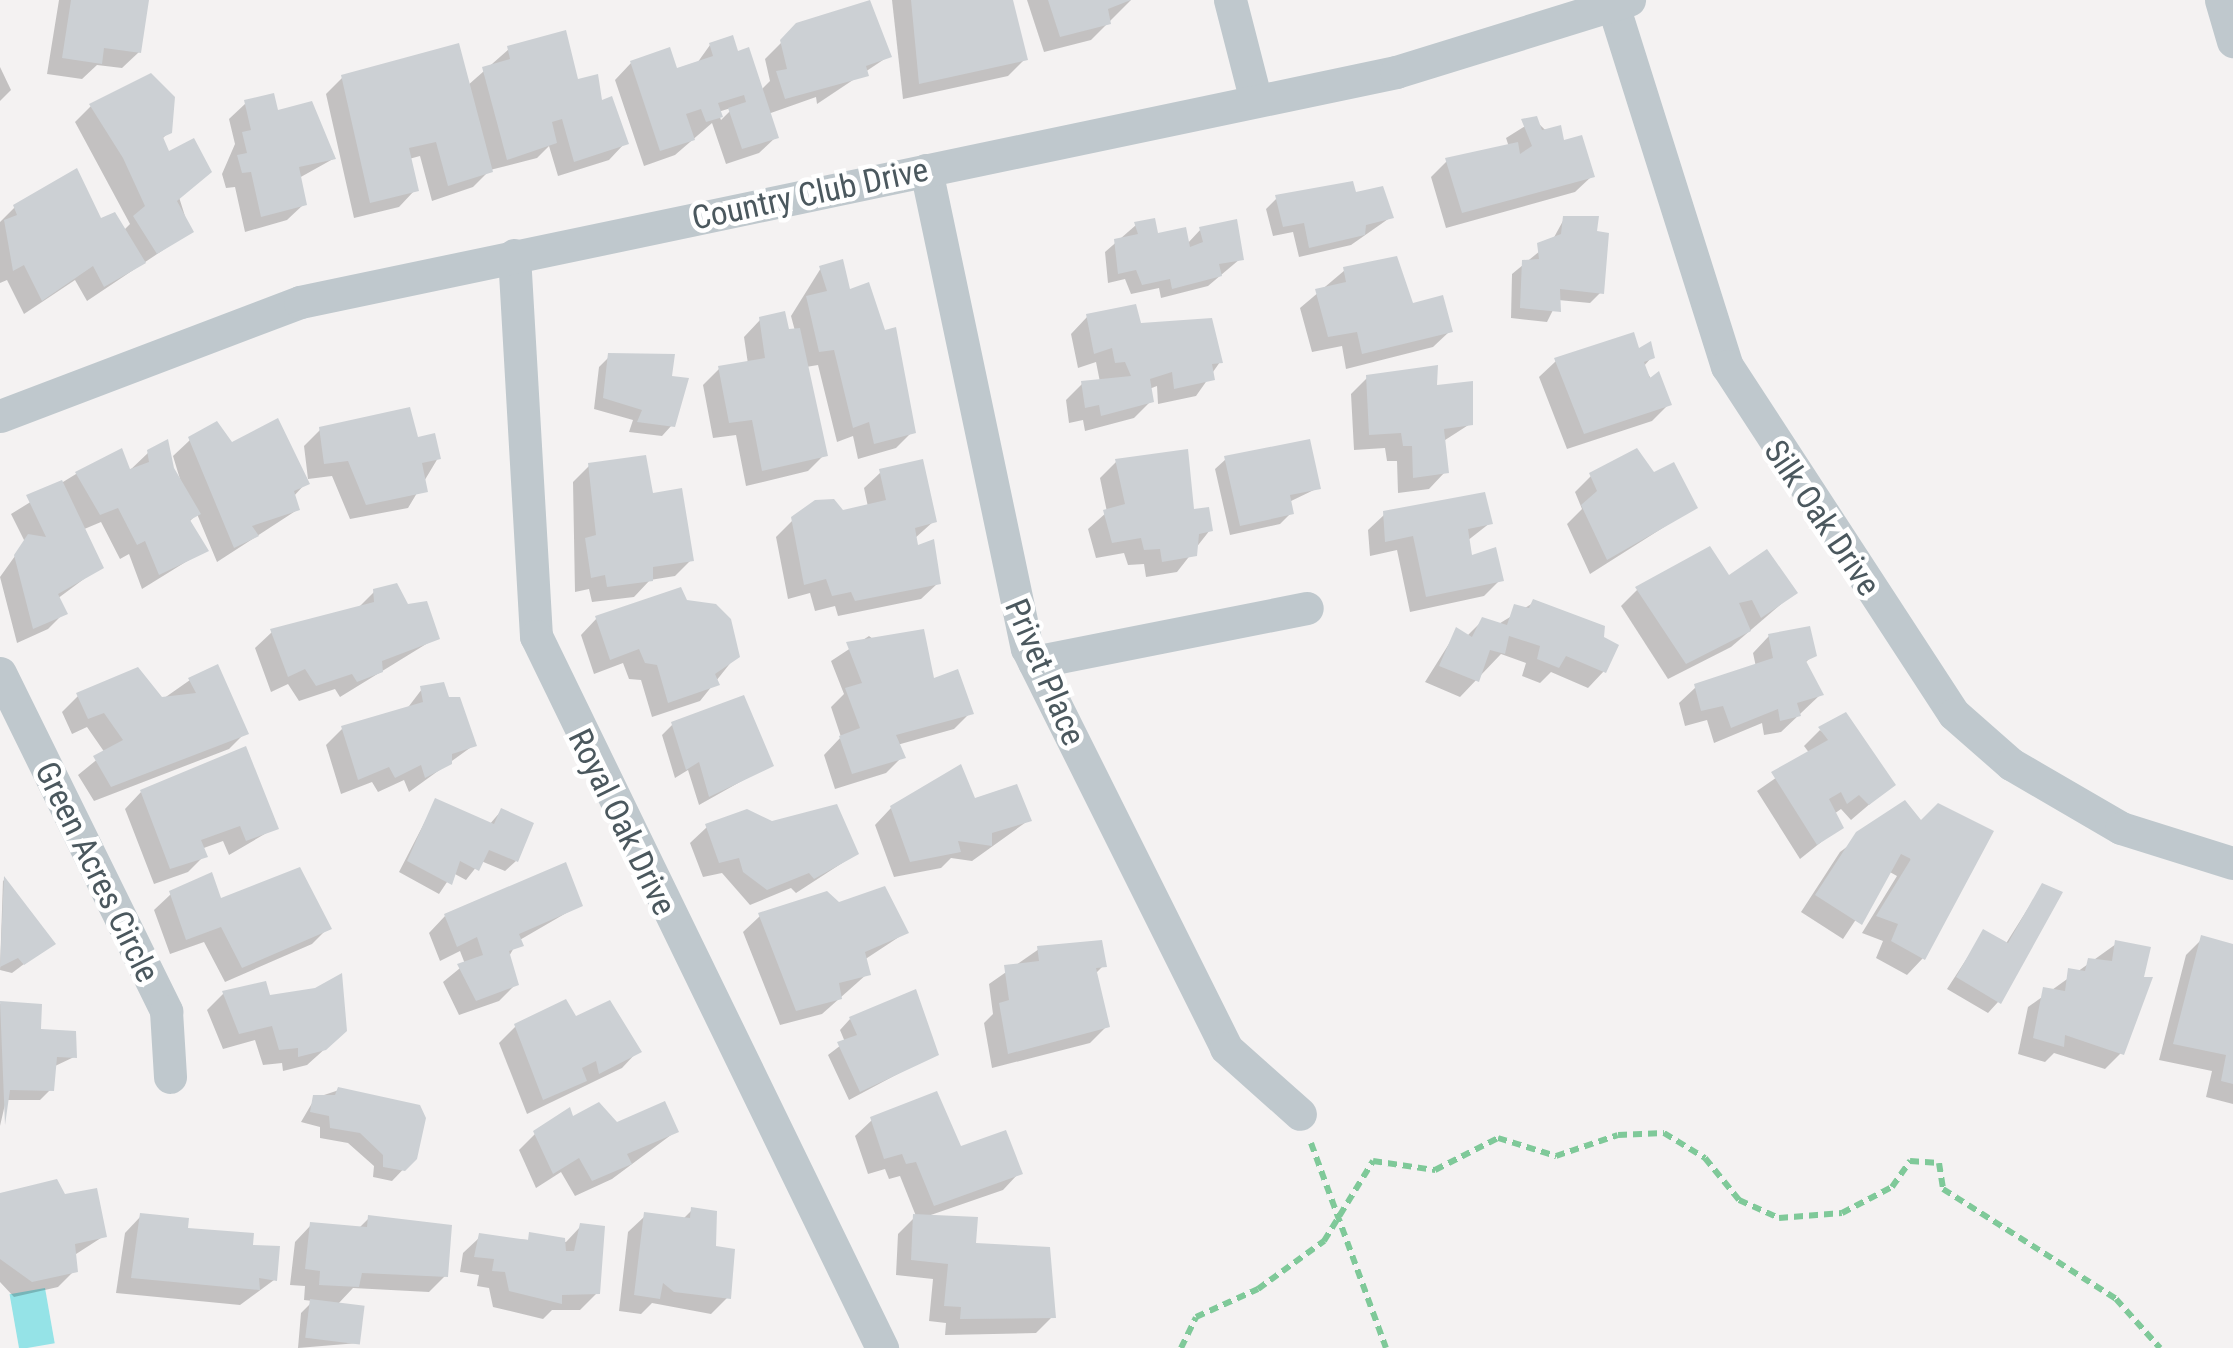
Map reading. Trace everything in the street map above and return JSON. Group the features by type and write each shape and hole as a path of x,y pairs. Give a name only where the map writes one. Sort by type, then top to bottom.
{"street":[{"path":"1230,0 1256,101"},
{"path":"2221,0 2233,40"},
{"name":"Country Club Drive","path":"0,416 241,318 514,255 1396,72 1621,2"},
{"name":"Silk Oak Drive","path":"1621,2 1727,366 1954,714 2011,764 2121,828 2233,863"},
{"name":"Privet Place","path":"926,170 1008,584 1034,662 1226,1048 1300,1114"},
{"name":"Royal Oak Drive","path":"514,255 536,636 882,1348"},
{"path":"1034,662 1307,608"},
{"name":"Green Acres Circle","path":"0,673 166,1011 170,1078"}],"path":[{"path":"1300,1114 1386,1348"},
{"path":"1181,1348 1196,1317 1258,1289 1324,1241 1372,1161 1435,1170 1498,1138 1556,1156 1618,1136 1664,1133 1705,1158 1739,1200 1779,1218 1842,1213 1892,1187 1910,1161 1939,1163 1943,1189 2116,1299 2161,1348"}],"water":[{"path":"45,1288 55,1343 19,1348 10,1294"}],"building":[{"path":"71,0 149,0 141,53 104,48 102,64 62,58"},
{"path":"870,0 892,57 866,66 869,76 785,99 776,71 787,69 780,40 796,23"},
{"path":"911,0 1013,0 1028,60 919,84"},
{"path":"1048,0 1131,0 1108,9 1111,24 1060,37"},
{"path":"566,30 578,79 598,74 602,100 612,96 629,144 574,162 562,119 552,122 557,143 507,160 482,67 510,59 507,46"},
{"path":"733,35 738,51 749,47 779,138 742,149 728,108 746,102 744,95 718,103 723,117 706,122 701,109 686,114 695,140 660,151 630,61 670,47 677,68 713,56 709,43"},
{"path":"459,43 493,172 448,186 436,142 409,148 419,191 370,203 341,75"},
{"path":"151,73 175,97 172,133 163,137 169,151 194,138 212,172 177,201 194,232 157,254 133,216 145,206 123,158 89,104"},
{"path":"274,93 278,110 312,101 336,159 299,167 307,205 261,217 251,172 242,173 237,155 247,153 242,132 251,130 244,100"},
{"path":"1537,116 1542,130 1561,125 1564,140 1582,135 1595,177 1462,213 1445,158 1518,142 1520,154 1532,146 1521,119"},
{"path":"77,168 101,218 115,212 146,263 104,287 93,266 42,301 24,265 13,271 4,220 17,215 13,205"},
{"path":"1353,181 1356,192 1383,186 1394,218 1366,225 1365,235 1309,248 1304,223 1283,227 1275,195"},
{"path":"1563,216 1599,216 1597,231 1609,233 1604,294 1560,289 1561,312 1520,308 1522,260 1539,259 1537,243 1561,234"},
{"path":"1155,218 1158,233 1186,227 1190,247 1203,242 1199,227 1237,219 1244,260 1219,264 1222,276 1172,289 1170,279 1142,285 1136,270 1118,274 1114,239 1138,234 1134,222"},
{"path":"1397,256 1413,303 1443,295 1453,332 1362,354 1357,332 1328,337 1315,289 1346,282 1343,267"},
{"path":"843,259 850,289 869,282 885,330 896,327 916,433 874,444 869,422 853,428 834,350 819,352 806,296 827,291 819,266"},
{"path":"1136,304 1141,323 1212,318 1223,363 1212,364 1215,380 1174,389 1172,372 1150,379 1154,402 1101,416 1099,405 1085,408 1081,381 1131,376 1125,362 1115,363 1112,348 1094,354 1086,314"},
{"path":"785,311 789,329 800,328 828,456 762,471 752,420 729,423 718,366 765,358 759,317"},
{"path":"1634,332 1639,348 1651,341 1655,358 1644,362 1650,378 1659,371 1672,405 1584,434 1554,358"},
{"path":"608,353 675,354 672,376 689,378 675,427 637,422 642,410 603,398"},
{"path":"1438,365 1437,385 1473,381 1473,425 1444,429 1449,473 1413,478 1412,446 1403,446 1401,433 1369,435 1366,375"},
{"path":"410,407 418,437 435,433 441,459 422,463 428,492 366,505 348,461 324,464 319,427"},
{"path":"278,418 310,484 294,491 300,510 252,526 259,536 234,548 188,437 217,421 232,442"},
{"path":"168,439 174,468 201,514 190,520 209,551 159,575 145,541 137,545 118,508 100,515 75,472 122,448 130,469 149,462 147,450"},
{"path":"1310,439 1321,489 1290,495 1294,514 1240,526 1224,456"},
{"path":"1637,448 1654,472 1674,462 1698,508 1607,560 1581,505 1597,491 1589,473"},
{"path":"1188,449 1194,509 1209,507 1213,531 1199,534 1197,556 1162,562 1160,549 1144,550 1141,538 1112,543 1103,510 1125,504 1115,459"},
{"path":"646,455 653,493 682,488 694,561 653,567 653,581 607,587 605,575 591,578 585,538 596,535 588,463"},
{"path":"923,459 937,522 915,528 918,545 934,539 941,584 855,601 851,592 832,596 826,579 804,585 791,517 815,500 834,499 843,510 886,500 879,469"},
{"path":"62,480 104,568 58,594 68,614 33,629 14,555 28,534 46,537 26,495"},
{"path":"1485,492 1493,524 1468,529 1472,555 1496,547 1504,581 1426,597 1413,536 1385,542 1383,511"},
{"path":"1710,546 1729,575 1767,549 1798,593 1761,618 1752,600 1739,603 1751,631 1686,664 1635,587"},
{"path":"397,583 408,604 427,601 440,639 382,661 383,672 357,682 352,674 316,686 305,669 288,677 270,629 374,602 373,589"},
{"path":"681,587 687,600 716,604 731,619 740,657 715,674 720,685 668,703 657,665 645,663 639,649 610,660 595,616"},
{"path":"1533,599 1605,626 1604,637 1619,645 1606,673 1566,656 1559,668 1537,659 1540,646 1509,636 1505,654 1490,650 1479,682 1439,666 1456,627 1472,637 1482,617 1507,625 1514,604 1529,608"},
{"path":"1810,626 1817,656 1806,661 1824,695 1797,703 1801,716 1780,721 1778,709 1731,728 1723,706 1701,711 1694,684 1773,658 1768,634"},
{"path":"924,629 934,678 958,669 974,714 896,735 906,758 852,774 839,736 860,728 845,688 862,683 846,642"},
{"path":"218,664 249,734 111,787 93,756 123,740 104,713 88,719 76,693 138,667 162,697 196,693 188,678"},
{"path":"444,682 449,697 460,697 477,746 452,754 452,764 425,778 421,765 395,778 389,767 358,780 341,726 423,702 420,686"},
{"path":"744,695 774,766 709,797 699,762 686,770 671,722"},
{"path":"1846,712 1896,785 1869,805 1859,795 1847,804 1841,792 1829,799 1844,828 1817,845 1771,772 1828,740 1818,727"},
{"path":"246,746 279,829 246,841 240,826 201,840 208,857 170,869 140,790"},
{"path":"961,764 975,798 1017,784 1032,821 992,833 992,846 958,841 961,852 910,862 890,806"},
{"path":"435,798 494,824 501,808 534,823 518,862 489,850 479,871 460,861 452,885 407,861"},
{"path":"1905,800 1921,820 1938,803 1994,831 1925,960 1891,941 1898,924 1876,916 1911,859 1901,854 1862,925 1815,895 1856,832"},
{"path":"837,804 859,854 814,879 809,873 767,890 743,872 739,858 719,863 705,824 747,809 772,821"},
{"path":"566,862 583,906 519,934 524,946 509,951 519,985 476,1001 457,964 483,955 477,937 457,947 444,914"},
{"path":"300,867 332,929 242,968 221,927 186,940 169,891 212,872 221,898"},
{"path":"4,876 56,944 24,965 18,958 0,967"},
{"path":"2042,883 2063,892 2001,1004 1956,977 1983,929 2008,943"},
{"path":"885,886 909,933 865,952 871,975 839,983 842,999 796,1011 758,913 827,891 839,902"},
{"path":"2201,935 2233,944 2233,1084 2221,1081 2226,1055 2173,1044"},
{"path":"1102,940 1107,967 1096,968 1110,1027 1008,1054 999,1003 1009,1000 1004,965 1039,961 1037,946"},
{"path":"2115,940 2151,947 2144,977 2153,977 2124,1055 2065,1035 2064,1047 2033,1038 2043,987 2065,991 2068,968 2085,971 2088,958 2112,961"},
{"path":"342,973 347,1031 326,1050 298,1057 298,1048 279,1050 272,1026 239,1034 222,991 266,981 270,995 315,988"},
{"path":"916,989 939,1055 860,1092 837,1042 857,1035 849,1017"},
{"path":"566,999 576,1016 610,1000 642,1052 599,1074 596,1061 582,1068 587,1081 543,1100 514,1024"},
{"path":"0,1001 42,1004 41,1029 76,1031 77,1058 57,1057 54,1091 10,1090 5,1125"},
{"path":"338,1087 420,1105 426,1118 417,1159 405,1171 383,1167 383,1155 360,1133 330,1128 329,1116 310,1112 313,1095 335,1095"},
{"path":"937,1091 961,1146 1006,1130 1023,1174 934,1206 916,1162 906,1164 902,1154 884,1159 870,1117"},
{"path":"665,1101 679,1132 627,1154 632,1164 592,1181 579,1158 553,1174 533,1131 570,1107 573,1116 599,1102 617,1122"},
{"path":"57,1179 65,1194 97,1188 107,1237 75,1244 78,1272 32,1282 0,1259 0,1193"},
{"path":"691,1207 717,1211 716,1246 735,1249 731,1299 674,1292 663,1283 660,1299 634,1295 644,1212 690,1218"},
{"path":"140,1213 189,1218 188,1228 254,1233 253,1245 280,1246 277,1281 259,1278 260,1290 131,1278"},
{"path":"913,1214 978,1217 976,1243 1050,1247 1056,1318 960,1319 961,1307 944,1306 948,1264 911,1260"},
{"path":"368,1215 452,1225 448,1277 362,1273 359,1287 319,1285 320,1271 305,1269 310,1222 367,1227"},
{"path":"580,1223 605,1226 600,1294 562,1295 562,1304 509,1291 505,1272 492,1271 494,1259 474,1257 479,1233 528,1240 529,1232 565,1238 566,1251 574,1251"},
{"path":"310,1299 365,1306 360,1344 305,1338"}]}
